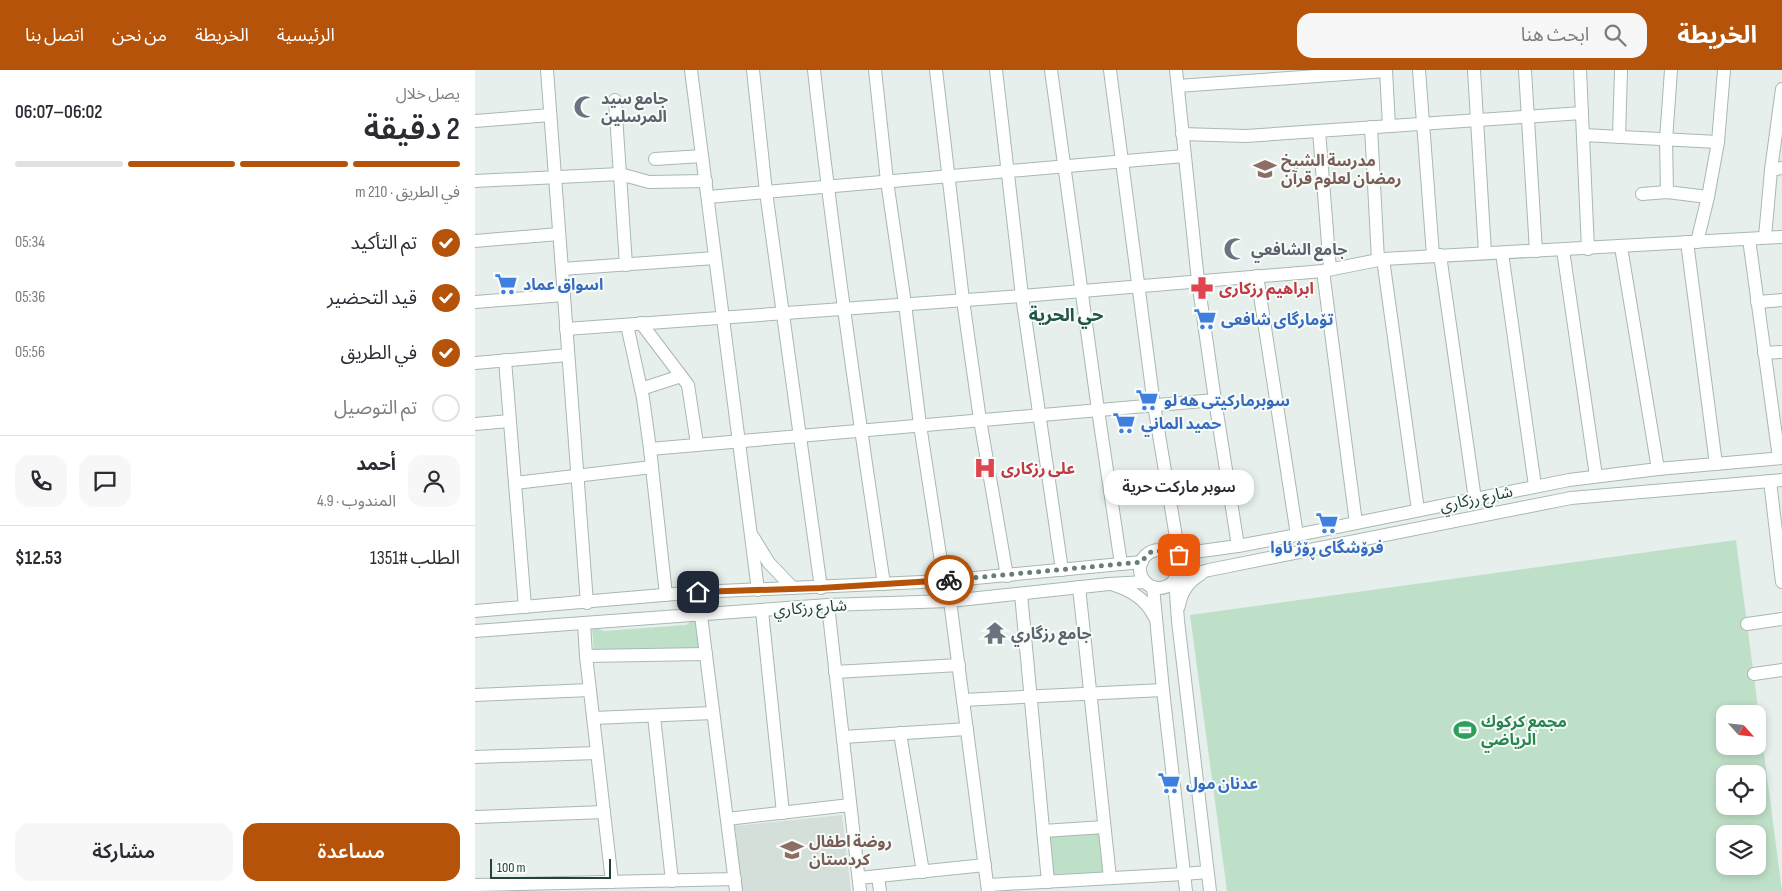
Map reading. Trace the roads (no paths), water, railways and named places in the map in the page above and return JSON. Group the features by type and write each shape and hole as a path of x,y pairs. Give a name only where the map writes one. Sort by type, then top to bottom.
{"street":[{"path":"547,70 587,603"},
{"path":"691,70 749,532 758,590"},
{"path":"753,70 766,192 821,588"},
{"path":"814,70 827,186 860,430 884,584"},
{"path":"875,70 887,181 943,581"},
{"path":"936,70 963,300 980,420 1007,576"},
{"path":"996,70 1022,296 1062,570"},
{"path":"1051,70 1121,564"},
{"path":"1110,70 1154,405 1178,567 1175,579 1178,621 1209,891"},
{"path":"1176,70 1198,280 1238,546"},
{"path":"1178,86 1386,70 1389,126"},
{"path":"1419,70 1422,124 1437,255 1475,499"},
{"path":"1474,70 1485,253"},
{"path":"1525,70 1536,251"},
{"path":"1580,70 1588,249"},
{"path":"1619,137 1621,70"},
{"path":"1667,192 1666,140 1671,70"},
{"path":"1716,464 1692,242 1708,197 1718,142 1724,70"},
{"path":"1765,237 1777,169 1782,89"},
{"path":"615,100 626,265"},
{"path":"1182,134 1246,136 1582,113"},
{"path":"475,122 550,114"},
{"path":"1371,127 1380,260 1418,510"},
{"path":"1319,131 1327,270 1357,523"},
{"path":"1583,135 1718,142"},
{"path":"655,159 702,156"},
{"path":"708,197 1184,156"},
{"path":"475,181 620,174 649,182 705,182"},
{"path":"1642,194 1667,192 1708,197"},
{"path":"475,241 559,234"},
{"path":"566,329 1022,296 1327,270 1380,260 1437,255 1588,249 1782,237"},
{"path":"1749,239 1764,353 1776,389 1780,458"},
{"path":"1621,247 1658,469"},
{"path":"1563,250 1596,476"},
{"path":"1502,252 1535,486"},
{"path":"562,269 715,258"},
{"path":"1257,276 1297,535"},
{"path":"475,302 564,295"},
{"path":"1757,302 1782,300"},
{"path":"641,323 688,385 697,444"},
{"path":"627,324 641,388 650,448 666,595"},
{"path":"1764,353 1782,352"},
{"path":"475,363 568,355"},
{"path":"505,360 525,607"},
{"path":"641,388 681,376"},
{"path":"650,448 1215,400"},
{"path":"475,424 510,421"},
{"name":"شارع رزكاري","path":"1175,555 1297,535 1569,480 1658,469 1780,458"},
{"path":"515,483 652,467"},
{"path":"1569,480 1571,498"},
{"path":"1776,480 1782,582"},
{"name":"شارع رزكاري","path":"1175,579 1209,570 1571,498 1776,480"},
{"path":"749,532 769,563 793,588"},
{"path":"1175,555 1155,551 1146,556 1142,562 1141,572 1149,584 1156,622 1186,891"},
{"name":"شارع رزكاري","path":"475,611 587,603 698,592 821,588 943,581 1142,562"},
{"path":"1178,621 1180,601 1185,590 1192,580 1209,570"},
{"path":"1149,584 1165,587 1175,579"},
{"path":"1109,584 1127,590 1140,598 1148,606 1156,622"},
{"name":"شارع رزكاري","path":"475,631 828,605 950,600 1109,584 1149,584"},
{"path":"1079,587 1110,878"},
{"path":"475,885 591,887 613,882 651,886 673,881 736,885 698,592"},
{"path":"1021,594 1048,882"},
{"path":"950,600 988,888 1048,882 1207,872"},
{"path":"828,605 859,885 878,876 985,864"},
{"path":"762,611 783,813"},
{"path":"1747,624 1782,620"},
{"path":"584,624 586,656 613,882"},
{"path":"586,656 705,654"},
{"path":"835,672 959,665"},
{"path":"1754,674 1782,670"},
{"path":"475,695 590,690"},
{"path":"963,700 1163,690"},
{"path":"593,718 713,714"},
{"path":"654,716 673,881"},
{"path":"843,737 967,729"},
{"path":"901,733 923,872"},
{"path":"475,758 597,753"},
{"path":"727,819 850,805"},
{"path":"475,818 604,812"},
{"path":"1043,831 1104,827"},
{"path":"878,876 879,891"}],"place":[{"name":"جامع سيد المرسلين","path":"585,107"},
{"name":"مدرسة الشيخ رمضان لعلوم قرآن","path":"1265,169"},
{"name":"جامع الشافعي","path":"1235,249"},
{"name":"اسواق عماد","path":"506,284"},
{"name":"ابراهيم رزكارى","path":"1202,288"},
{"name":"تۆمارگاى شافعى","path":"1205,319"},
{"name":"سوبرماركيتى هه لو","path":"1147,400"},
{"name":"حميد الماني","path":"1124,423"},
{"name":"على رزكارى","path":"985,468"},
{"name":"فرۆشگای ڕۆژ ئاوا","path":"1327,523"},
{"name":"سوبر ماركت حرية","path":"1179,555"},
{"name":"جامع رزگاري","path":"995,633"},
{"name":"مجمع كركوك الرياضي","path":"1465,730"},
{"name":"عدنان مول","path":"1169,783"},
{"name":"روضة اطفال كردستان","path":"792,850"}],"district":[{"name":"حي الحرية","path":"1066,315"}]}
